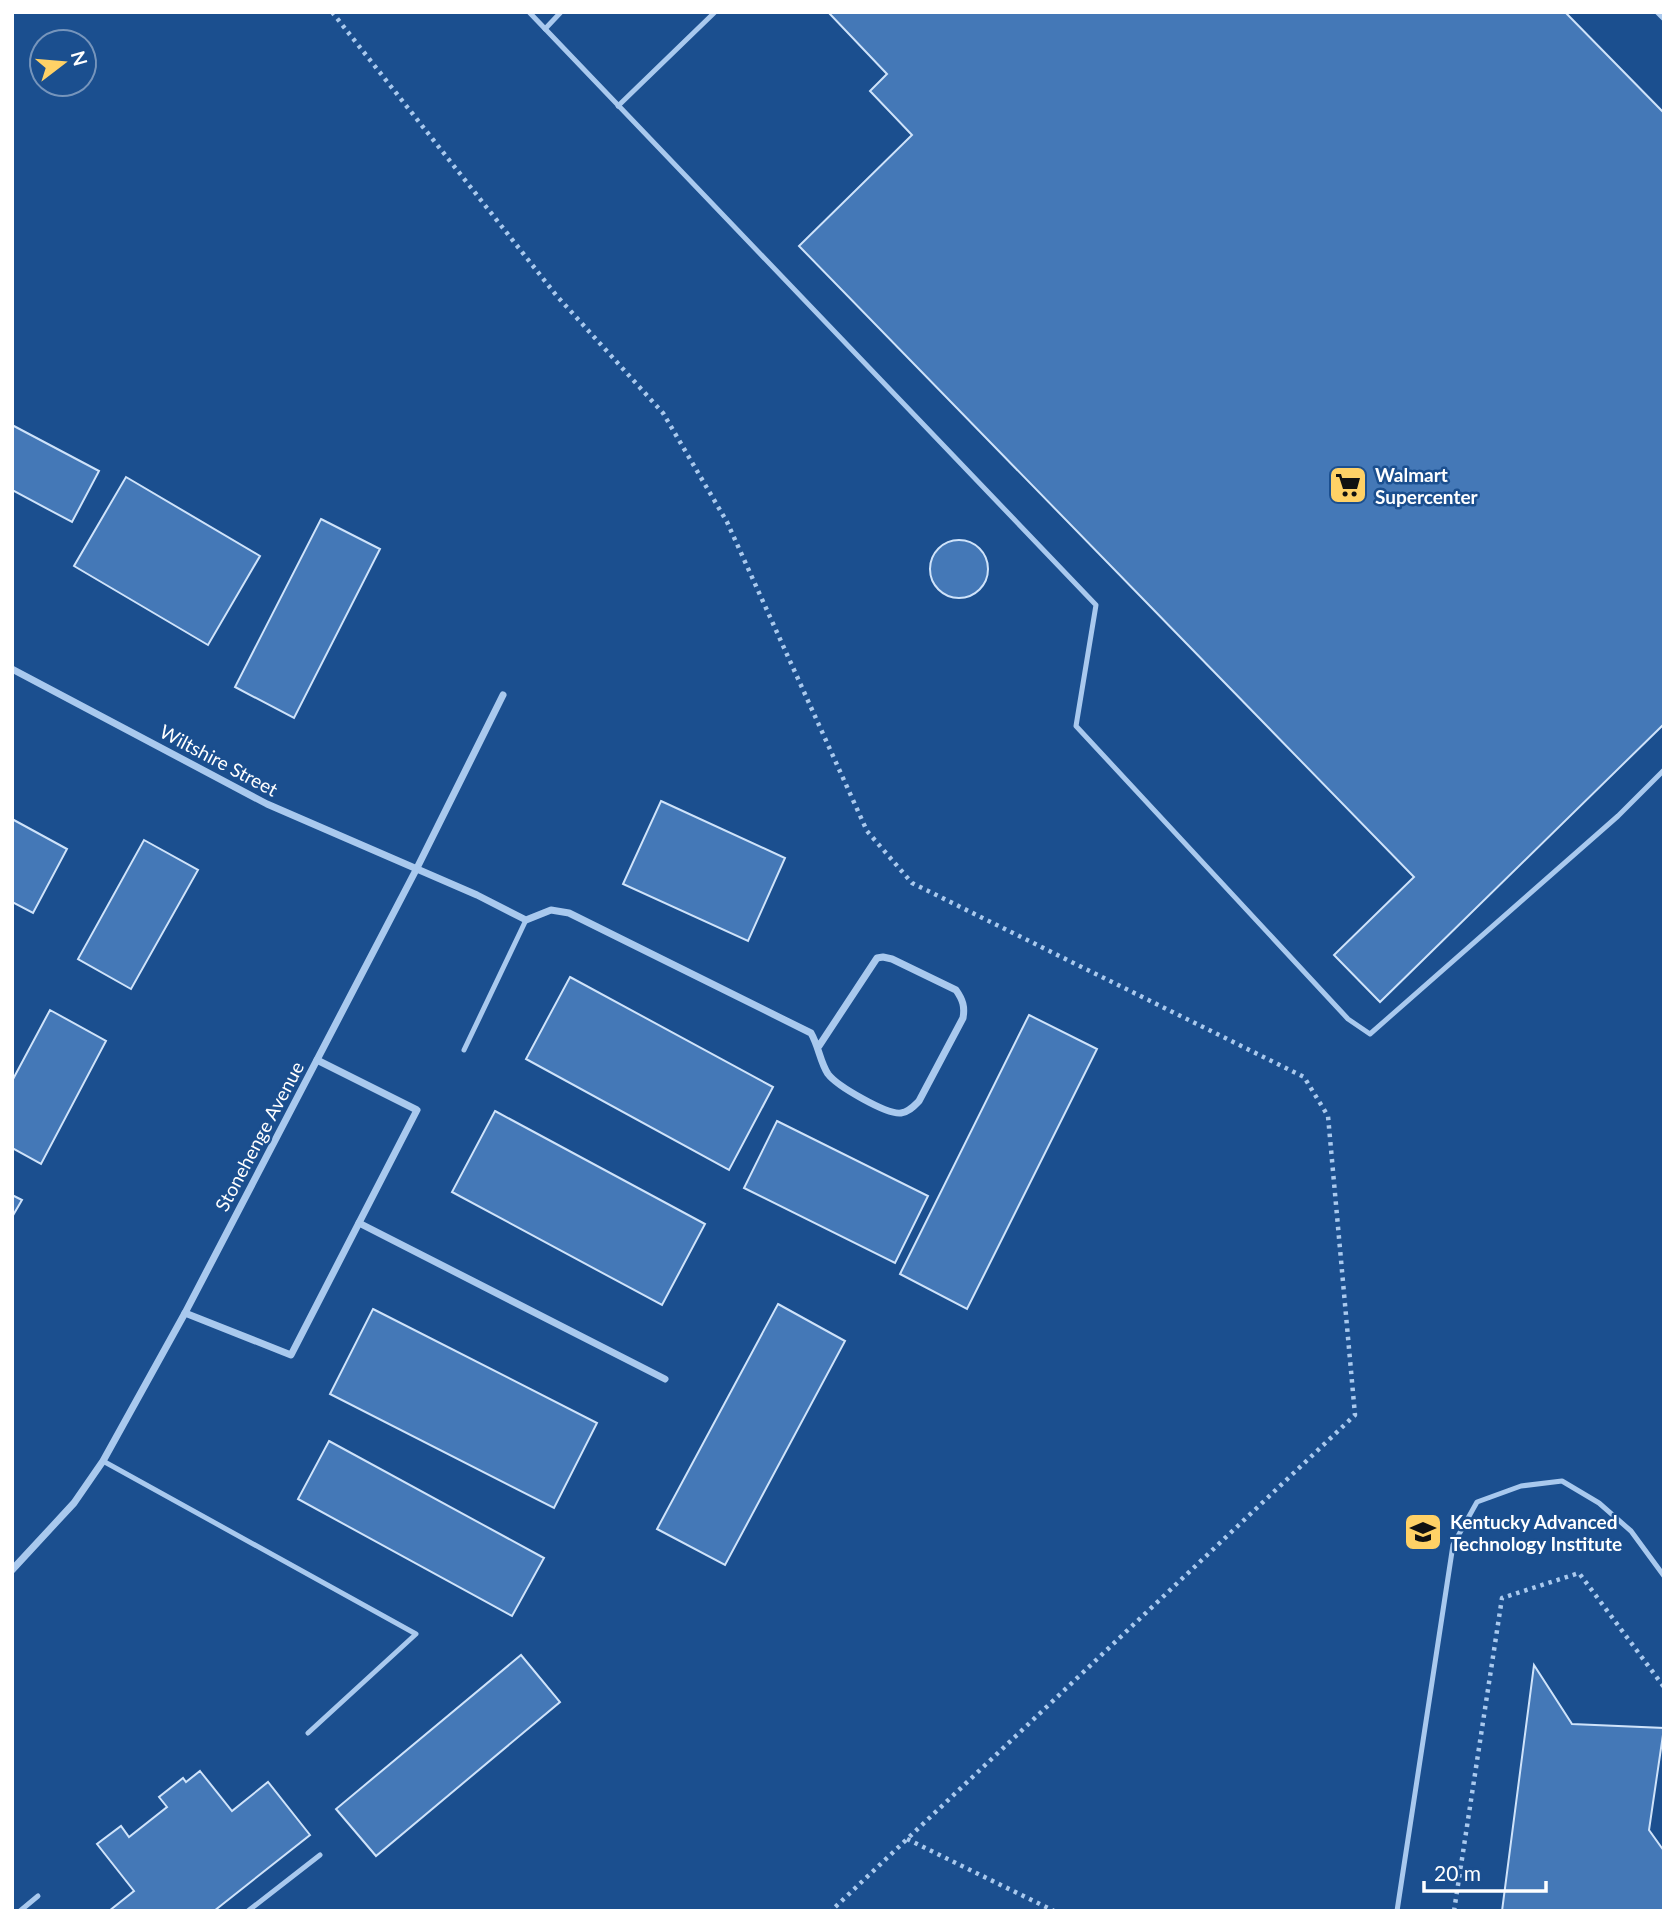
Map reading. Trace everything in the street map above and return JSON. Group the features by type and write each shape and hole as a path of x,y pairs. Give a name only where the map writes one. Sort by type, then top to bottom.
{"street":[{"name":"Wiltshire Street","path":"12,669 267,804 417,868 526,920"},
{"name":"Stonehenge Avenue","path":"12,1570 74,1503 103,1461 317,1060 503,695"},
{"path":"526,920 551,910 569,914 811,1033 819,1046 821,1061 835,1083 890,1112 903,1113 919,1101 963,1018 965,1009 956,990 883,957 877,958 819,1046"},
{"path":"184,1313 291,1356 417,1110 317,1060"},
{"path":"359,1223 665,1379"}],"lane":[{"path":"528,12 1096,605 1076,726 1348,1019 1370,1034 1618,816 1664,770"},
{"path":"545,29 561,12"},
{"path":"618,106 715,12"},
{"path":"1657,12 1664,19"},
{"path":"464,1049 526,920"},
{"path":"103,1461 416,1634 308,1733"},
{"path":"1397,1911 1453,1545 1477,1502 1521,1486 1562,1480 1599,1503 1631,1531 1664,1576"},
{"path":"248,1911 272,1890 320,1856"},
{"path":"20,1911 38,1896"}],"path":[{"path":"1454,1911 1502,1598 1579,1573 1664,1687"},
{"path":"907,1839 1054,1911"}],"building":[{"name":"Walmart Supercenter","path":"828,12 1565,12 1664,113 1664,724 1380,1002 1334,955 1414,877 799,246 912,135 870,91 887,74"},
{"path":"12,425 99,471 72,522 12,490"},
{"path":"126,477 260,556 208,645 74,566"},
{"path":"321,519 380,549 294,718 235,687"},
{"path":"953,540 965,540 980,548 988,563 988,575 980,590 965,598 953,598 938,590 930,575 930,563 938,548"},
{"path":"661,801 785,858 748,941 623,884"},
{"path":"12,819 67,849 33,913 12,902"},
{"path":"144,840 198,870 131,989 78,959"},
{"path":"570,977 773,1087 729,1170 526,1059"},
{"path":"50,1010 106,1041 41,1164 12,1148 12,1081"},
{"path":"1029,1015 1097,1049 967,1309 900,1274"},
{"path":"495,1111 705,1224 662,1305 452,1192"},
{"path":"777,1121 928,1196 895,1263 744,1188"},
{"path":"12,1195 22,1200 12,1217"},
{"path":"778,1304 845,1341 725,1565 657,1529"},
{"path":"373,1309 597,1423 554,1508 330,1394"},
{"path":"329,1441 544,1558 512,1616 298,1499"},
{"path":"521,1655 560,1702 376,1856 336,1809"},
{"path":"1534,1665 1572,1724 1664,1728 1649,1830 1664,1851 1664,1911 1502,1911"},
{"path":"200,1771 232,1811 268,1782 310,1835 214,1911 109,1911 134,1891 97,1844 121,1826 129,1837 167,1807 159,1797 183,1778 186,1782"}],"place":[{"name":"Walmart Supercenter","path":"1348,485"},
{"name":"Kentucky Advanced Technology Institute","path":"1423,1532"}]}
